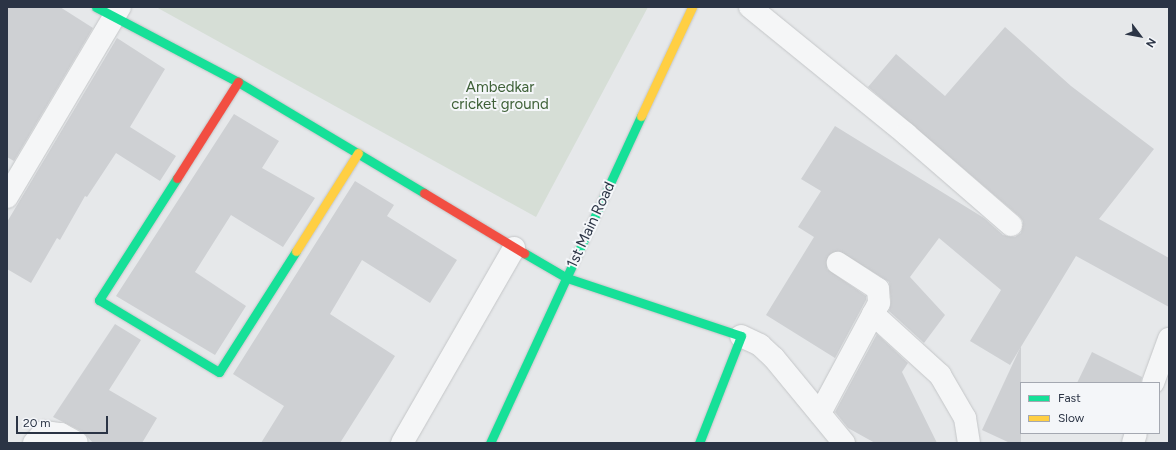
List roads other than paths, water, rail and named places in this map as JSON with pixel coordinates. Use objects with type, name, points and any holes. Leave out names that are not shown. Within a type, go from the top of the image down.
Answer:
[{"type":"street","name":"1st Main Road","points":[[490,443],[692,7]]},
{"type":"street","points":[[750,7],[906,134],[1011,225]]},
{"type":"street","points":[[7,197],[110,10],[238,82],[566,278],[741,336],[760,345],[844,443]]},
{"type":"street","points":[[238,82],[99,300],[219,372],[358,153]]},
{"type":"street","points":[[402,443],[514,248]]},
{"type":"street","points":[[820,414],[879,303],[878,289],[838,263]]},
{"type":"street","points":[[873,314],[940,375],[965,418],[969,443]]},
{"type":"street","points":[[699,443],[741,336]]},
{"type":"street","points":[[1153,382],[1169,339]]},
{"type":"street","points":[[34,443],[44,432],[61,434],[77,443]]},
{"type":"park label","name":"Ambedkar cricket ground","points":[[500,96]]}]
